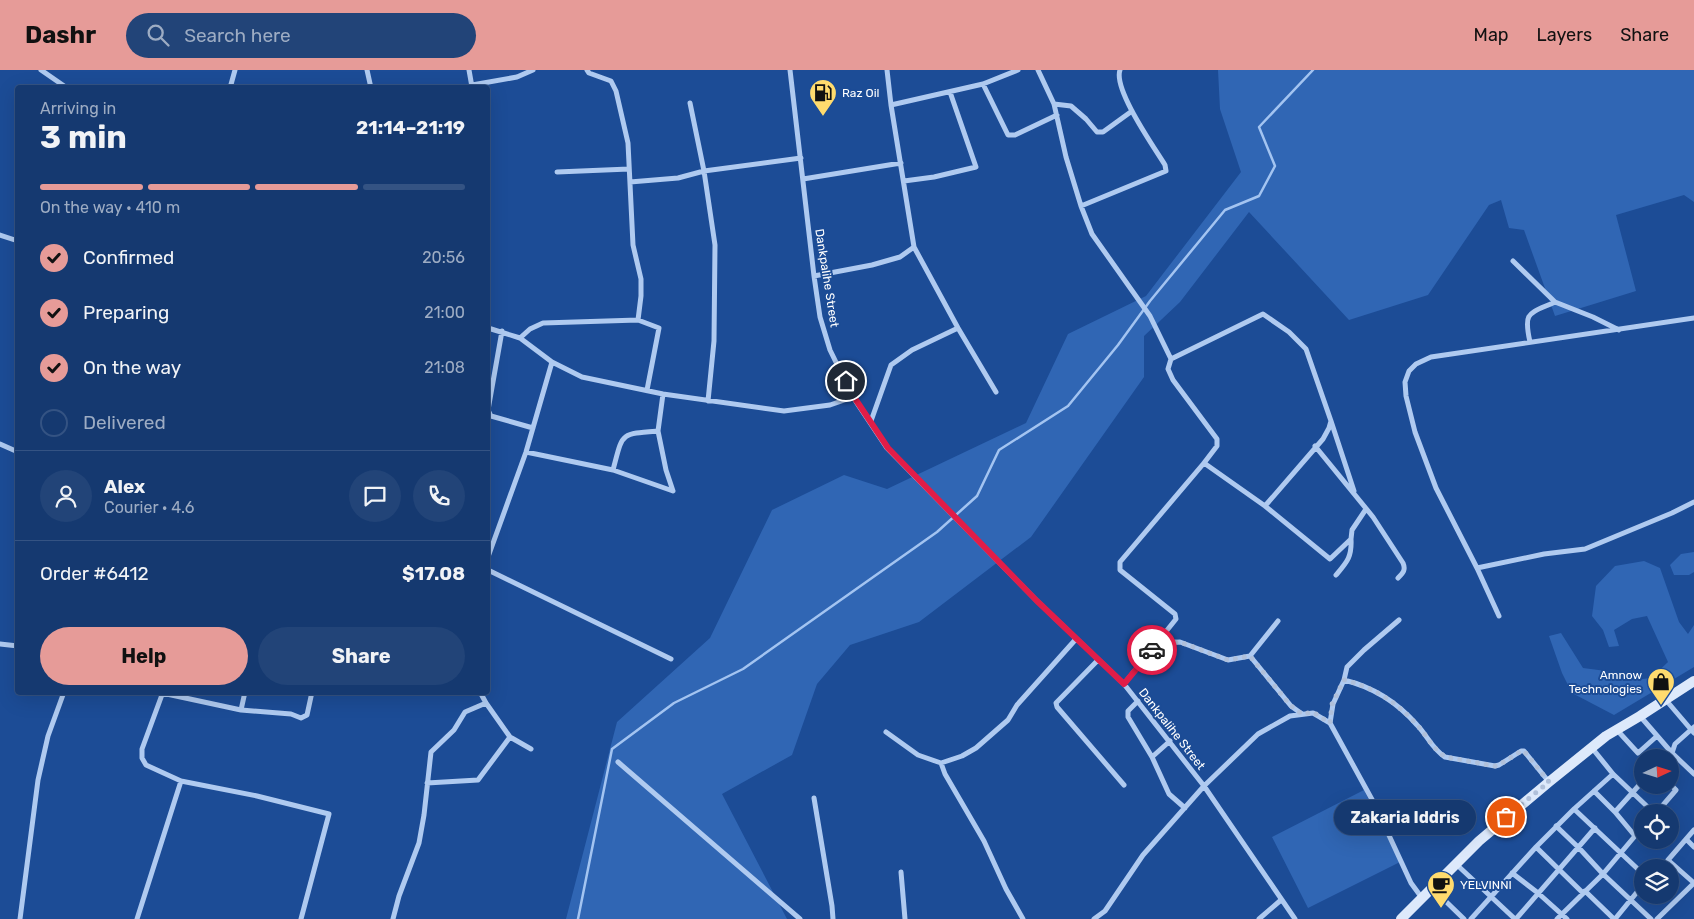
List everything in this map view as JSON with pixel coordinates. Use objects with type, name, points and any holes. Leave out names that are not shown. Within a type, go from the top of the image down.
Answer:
[{"type":"street","points":[[41,70],[63,85]]},
{"type":"street","points":[[231,85],[235,70]]},
{"type":"street","points":[[368,70],[370,85]]},
{"type":"street","points":[[469,70],[471,85]]},
{"type":"street","points":[[480,85],[517,77],[533,70]]},
{"type":"street","points":[[587,70],[589,73],[611,81],[616,92],[628,143],[633,245],[641,279],[638,320]]},
{"type":"street","name":"Dankpalihe Street","points":[[790,70],[820,318],[830,350],[854,397],[888,448],[1037,601],[1124,684],[1204,786],[1295,919]]},
{"type":"street","points":[[887,70],[914,247],[958,328],[996,392]]},
{"type":"street","points":[[1000,70],[1002,76]]},
{"type":"street","points":[[891,105],[983,84],[1018,70]]},
{"type":"street","points":[[1038,70],[1054,104],[1066,157],[1092,234],[1150,316],[1171,359],[1168,369],[1173,380],[1217,439],[1217,446],[1204,463],[1120,562],[1120,570],[1175,614],[1176,619],[1124,684]]},
{"type":"street","points":[[1081,206],[1166,171],[1165,165],[1132,111],[1120,86],[1118,77],[1120,70]]},
{"type":"street","points":[[983,84],[1008,135],[1015,135],[1057,115]]},
{"type":"street","points":[[904,181],[934,177],[976,166],[950,92]]},
{"type":"street","points":[[690,103],[704,170],[715,245],[714,341],[708,401]]},
{"type":"street","points":[[1054,104],[1071,106],[1097,132],[1103,132],[1132,111]]},
{"type":"street","points":[[630,182],[678,178],[704,170],[800,158]]},
{"type":"street","points":[[803,179],[901,163]]},
{"type":"street","points":[[557,172],[629,169]]},
{"type":"street","points":[[0,234],[15,240]]},
{"type":"street","points":[[814,276],[872,265],[900,256],[914,247]]},
{"type":"street","points":[[1513,261],[1555,302],[1620,330]]},
{"type":"street","points":[[1530,342],[1526,324],[1528,317],[1532,312],[1555,302]]},
{"type":"street","points":[[1171,359],[1263,314],[1289,332],[1306,350],[1356,496]]},
{"type":"street","points":[[1499,616],[1477,568],[1446,509],[1424,458],[1406,396],[1405,382],[1409,371],[1416,364],[1431,357],[1694,318]]},
{"type":"street","points":[[520,338],[530,330],[543,324],[638,320],[659,328],[647,390]]},
{"type":"street","points":[[490,328],[520,338],[552,362],[582,377],[663,394],[784,411],[830,406],[854,397]]},
{"type":"street","points":[[871,421],[891,365],[912,350],[958,328]]},
{"type":"street","points":[[490,399],[502,331]]},
{"type":"street","points":[[490,551],[526,452],[552,362]]},
{"type":"street","points":[[526,452],[613,470],[673,491],[666,470],[658,431],[663,394]]},
{"type":"street","points":[[490,414],[491,416],[533,428]]},
{"type":"street","points":[[1265,506],[1323,439],[1331,421]]},
{"type":"street","points":[[613,470],[621,440],[625,436],[658,431]]},
{"type":"street","points":[[0,444],[15,451]]},
{"type":"street","points":[[1316,446],[1378,524],[1403,563],[1404,572],[1398,578]]},
{"type":"street","points":[[1204,463],[1265,506],[1330,559],[1351,539]]},
{"type":"street","points":[[1477,568],[1584,548],[1639,527],[1694,502]]},
{"type":"street","points":[[1336,575],[1347,562],[1352,552],[1352,530],[1366,508]]},
{"type":"street","points":[[490,571],[671,659]]},
{"type":"street","points":[[1330,723],[1332,704],[1344,680],[1347,667],[1399,620]]},
{"type":"street","points":[[1158,643],[1180,642],[1228,660],[1250,656],[1278,621]]},
{"type":"street","points":[[886,732],[918,755],[941,763],[962,756],[976,748],[1008,720],[1017,705],[1076,639]]},
{"type":"street","points":[[0,644],[15,646]]},
{"type":"street","points":[[1250,656],[1291,706],[1302,714]]},
{"type":"street","points":[[1098,660],[1056,704],[1057,708],[1124,785]]},
{"type":"street","points":[[1344,680],[1376,691],[1395,704],[1417,724],[1439,753],[1446,757],[1495,766],[1524,751],[1549,782]]},
{"type":"street","points":[[1405,918],[1422,898],[1494,828],[1549,782],[1617,730],[1694,681]]},
{"type":"street","points":[[20,919],[38,780],[48,736],[63,695]]},
{"type":"street","points":[[161,695],[142,749],[142,758],[146,765],[181,780],[258,796],[329,814],[301,919]]},
{"type":"street","points":[[171,695],[241,710],[291,714],[301,718],[306,715],[311,695]]},
{"type":"street","points":[[241,710],[244,695]]},
{"type":"street","points":[[482,695],[510,737],[531,749]]},
{"type":"street","points":[[1665,699],[1693,730],[1675,744],[1673,749]]},
{"type":"street","points":[[1138,701],[1128,712],[1128,717],[1152,757],[1169,794],[1185,808]]},
{"type":"street","points":[[393,919],[419,843],[431,752],[454,730],[465,712],[486,703]]},
{"type":"street","points":[[1094,919],[1105,912],[1143,855],[1204,786],[1258,734],[1290,716],[1313,712],[1330,723],[1375,806],[1411,883],[1422,898]]},
{"type":"street","points":[[1640,716],[1665,749]]},
{"type":"street","points":[[1617,730],[1638,753],[1657,736]]},
{"type":"street","points":[[427,783],[478,780],[510,737]]},
{"type":"street","points":[[1152,757],[1170,742]]},
{"type":"street","points":[[1592,748],[1613,774],[1645,804]]},
{"type":"street","points":[[618,762],[800,919]]},
{"type":"street","points":[[941,763],[945,774],[984,841],[1006,889],[1023,919]]},
{"type":"street","points":[[1679,763],[1694,774]]},
{"type":"street","points":[[1471,919],[1556,826],[1613,774]]},
{"type":"street","points":[[136,919],[159,854],[181,780]]},
{"type":"street","points":[[1594,791],[1634,835]]},
{"type":"street","points":[[1615,812],[1632,793]]},
{"type":"street","points":[[1663,804],[1672,794]]},
{"type":"street","points":[[814,798],[833,919]]},
{"type":"street","points":[[1574,809],[1634,865]]},
{"type":"street","points":[[1556,826],[1651,919]]},
{"type":"street","points":[[1456,864],[1515,919],[1580,848],[1595,828]]},
{"type":"street","points":[[1669,859],[1694,830]]},
{"type":"street","points":[[1557,919],[1603,874],[1634,837]]},
{"type":"street","points":[[1686,839],[1694,847]]},
{"type":"street","points":[[1536,847],[1614,919],[1634,896]]},
{"type":"street","points":[[1657,919],[1694,883],[1679,870]]},
{"type":"street","points":[[901,872],[905,919]]},
{"type":"street","points":[[1512,873],[1567,919]]},
{"type":"street","points":[[1432,888],[1464,919]]},
{"type":"street","points":[[1259,919],[1281,900]]},
{"type":"shaded area","points":[[1218,70],[1694,70],[1694,202],[1684,195],[1616,215],[1636,291],[1555,316],[1524,230],[1509,228],[1501,200],[1489,205],[1428,295],[1349,320],[1249,212],[1180,302],[1144,336],[1144,377],[1031,537],[919,622],[850,645],[817,684],[792,755],[722,794],[787,919],[566,919],[617,722],[710,638],[772,510],[844,475],[887,489],[1026,423],[1068,334],[1146,296],[1241,172],[1220,109]]},
{"type":"shaded area","points":[[1694,552],[1694,572],[1689,575],[1674,575],[1670,565],[1681,554]]},
{"type":"shaded area","points":[[1644,561],[1660,568],[1679,622],[1688,634],[1694,625],[1694,667],[1614,715],[1572,693],[1562,673],[1549,636],[1561,633],[1583,668],[1606,671],[1627,681],[1651,678],[1668,662],[1647,616],[1632,619],[1614,630],[1619,646],[1609,647],[1603,630],[1592,616],[1596,586],[1615,566]]},
{"type":"shaded area","points":[[1364,790],[1400,862],[1308,908],[1272,837]]},
{"type":"waterway","points":[[578,919],[612,749],[674,703],[743,669],[937,532],[977,496],[999,450],[1068,406],[1118,345],[1150,301],[1225,210],[1259,196],[1275,166],[1259,127],[1313,70]]},
{"type":"way so far","points":[[1152,650],[1158,643],[1180,642],[1228,660],[1250,656],[1291,706],[1302,714],[1313,712],[1330,723],[1332,704],[1344,680],[1357,683],[1376,691],[1395,704],[1417,724],[1439,753],[1446,757],[1495,766],[1524,751],[1549,782],[1506,817]]},
{"type":"place","name":"Raz Oil","points":[[823,117]]},
{"type":"place","name":"Amnow Technologies","points":[[1661,706]]},
{"type":"place","name":"Zakaria Iddris","points":[[1506,817]]},
{"type":"place","name":"YELVINNI","points":[[1441,909]]},
{"type":"route","points":[[846,381],[854,397],[888,448],[1037,601],[1124,684],[1152,650]]}]
